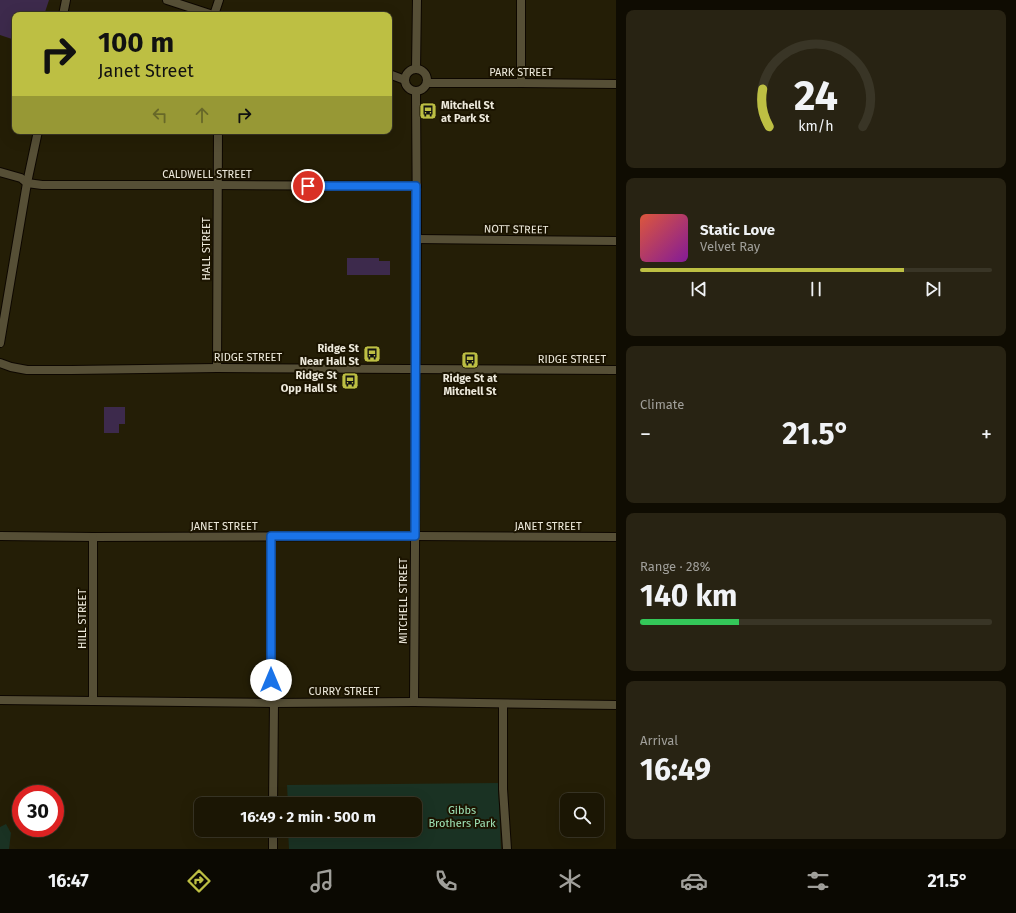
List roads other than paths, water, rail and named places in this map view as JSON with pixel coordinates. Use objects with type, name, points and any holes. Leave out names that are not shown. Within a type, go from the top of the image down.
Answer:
[{"type":"street","points":[[64,12],[66,0]]},
{"type":"street","points":[[167,0],[205,12]]},
{"type":"street","points":[[215,12],[219,0]]},
{"type":"street","points":[[416,69],[417,0]]},
{"type":"street","points":[[521,0],[521,83]]},
{"type":"street","points":[[416,69],[424,72],[427,83],[422,90],[416,91],[410,89],[405,83],[405,80],[407,73],[416,69]]},
{"type":"street","points":[[392,75],[405,80]]},
{"type":"street","name":"PARK STREET","points":[[427,83],[616,84]]},
{"type":"street","name":"MITCHELL STREET","points":[[414,702],[417,239],[416,91]]},
{"type":"street","points":[[0,343],[27,183],[37,134]]},
{"type":"street","name":"HALL STREET","points":[[217,368],[218,134]]},
{"type":"street","name":"CALDWELL STREET","points":[[0,172],[21,178],[27,183],[42,185],[416,186]]},
{"type":"street","name":"NOTT STREET","points":[[417,239],[616,241]]},
{"type":"street","name":"RIDGE STREET","points":[[0,363],[27,370],[217,368],[616,370]]},
{"type":"street","name":"JANET STREET","points":[[0,536],[616,537]]},
{"type":"street","points":[[271,536],[273,797]]},
{"type":"street","name":"HILL STREET","points":[[93,537],[93,701]]},
{"type":"street","name":"CURRY STREET","points":[[0,700],[273,703],[414,702],[616,705]]},
{"type":"street","points":[[503,704],[503,789],[507,849]]},
{"type":"street","points":[[273,837],[273,849]]},
{"type":"place","name":"Mitchell St at Park St","points":[[428,111]]},
{"type":"place","name":"Ridge St Near Hall St","points":[[372,354]]},
{"type":"place","name":"Ridge St at Mitchell St","points":[[470,360]]},
{"type":"place","name":"Ridge St Opp Hall St","points":[[350,381]]},
{"type":"park label","name":"Gibbs Brothers Park","points":[[462,816]]}]
